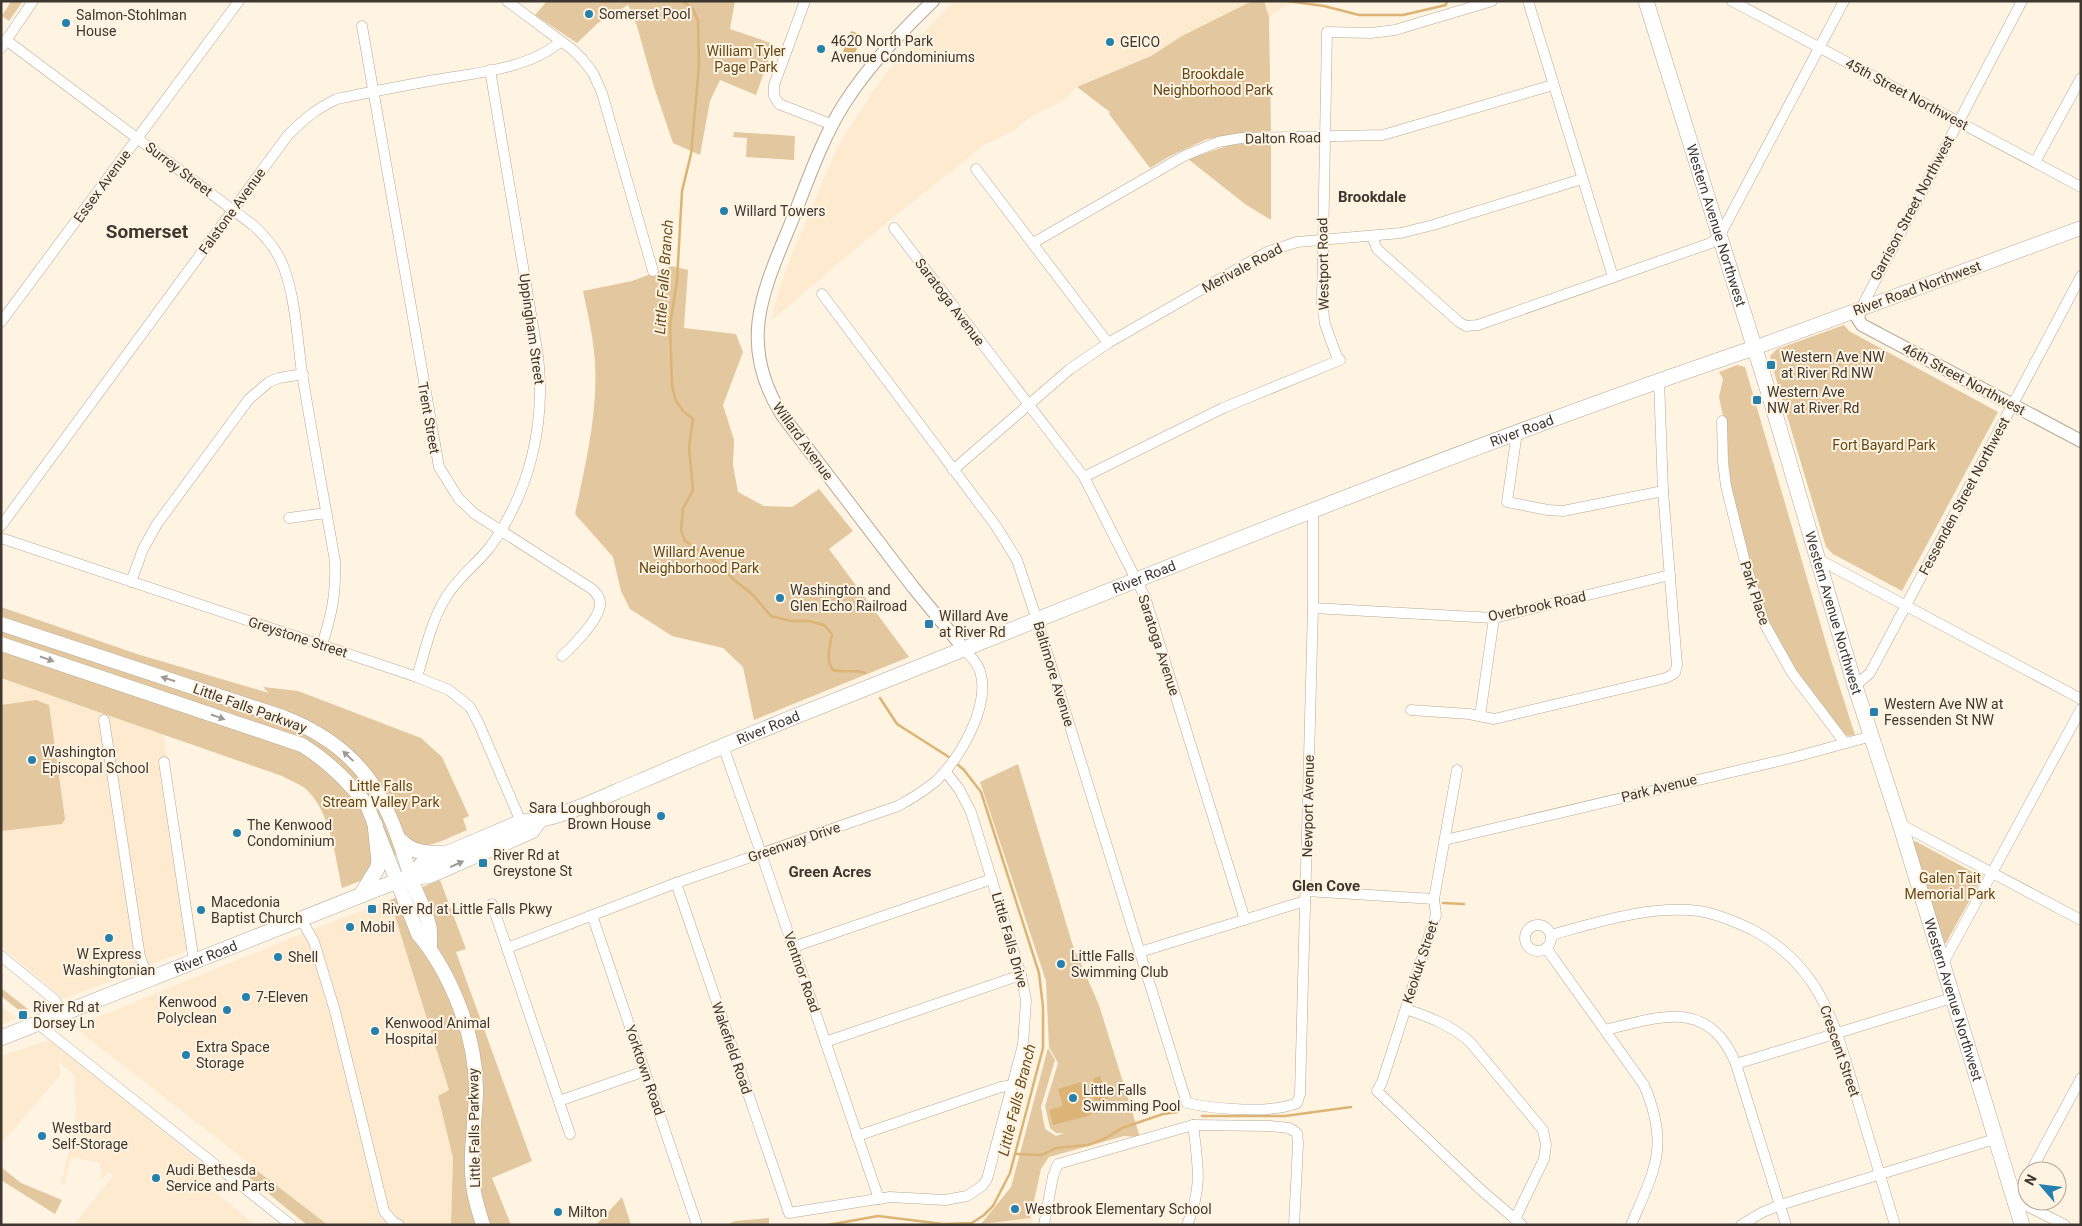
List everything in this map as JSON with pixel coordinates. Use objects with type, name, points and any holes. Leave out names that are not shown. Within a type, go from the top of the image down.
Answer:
[{"type":"main road","name":"Western Avenue Northwest","points":[[1646,1],[2022,1225]]},
{"type":"main road","name":"River Road Northwest","points":[[1754,348],[2081,228]]},
{"type":"main road","name":"River Road","points":[[404,879],[422,864],[521,822],[539,821],[1313,508],[1660,380],[1754,348]]},
{"type":"main road","name":"Little Falls Parkway","points":[[1,624],[283,718],[310,729],[336,746],[366,774],[387,808],[401,841],[404,879]]},
{"type":"main road","name":"Little Falls Parkway","points":[[1,644],[302,745],[326,762],[348,782],[367,805],[375,824],[430,927],[430,948],[460,1007],[468,1035],[476,1087],[473,1184],[483,1225]]},
{"type":"main road","name":"River Road","points":[[1,1038],[361,895],[404,879],[429,876],[532,831],[539,821]]},
{"type":"main road","points":[[482,853],[491,844],[519,832],[521,822]]},
{"type":"main road","points":[[361,895],[377,870],[379,862],[375,824]]},
{"type":"main road","points":[[401,841],[409,848],[419,852],[452,852]]},
{"type":"street","points":[[4,44],[33,1]]},
{"type":"street","name":"Essex Avenue","points":[[1,322],[239,1]]},
{"type":"street","points":[[508,1],[561,41],[589,67],[602,93],[653,272]]},
{"type":"street","points":[[806,1],[774,85],[774,96],[783,106],[833,125]]},
{"type":"street","name":"Willard Avenue","points":[[933,1],[883,52],[850,96],[833,125],[811,173],[761,298],[757,332],[762,370],[774,400],[787,422],[913,587],[964,649]]},
{"type":"street","name":"Westport Road","points":[[1084,477],[1223,408],[1340,360],[1337,357],[1328,332],[1323,310],[1322,239],[1327,32],[1371,33],[1395,30],[1492,1]]},
{"type":"street","points":[[1528,1],[1613,277]]},
{"type":"street","name":"45th Street Northwest","points":[[1732,1],[2081,187]]},
{"type":"street","points":[[1372,236],[1377,249],[1459,322],[1466,326],[1478,325],[1708,244],[1719,237],[1844,1]]},
{"type":"street","name":"Garrison Street Northwest","points":[[1860,310],[2022,1]]},
{"type":"street","name":"Trent Street","points":[[362,26],[436,456],[446,480],[459,498],[475,514],[592,589],[598,595],[600,609],[596,616],[579,639],[562,656]]},
{"type":"street","name":"Falstone Avenue","points":[[1,526],[288,135],[300,122],[323,105],[337,99],[490,70],[540,56],[552,50],[561,41]]},
{"type":"street","name":"Surrey Street","points":[[4,44],[137,138],[233,210],[264,235],[283,266],[290,288],[335,561],[336,586],[333,612],[322,645]]},
{"type":"street","name":"Uppingham Street","points":[[416,677],[436,618],[446,597],[490,546],[516,501],[530,463],[539,422],[541,382],[490,70]]},
{"type":"street","points":[[2035,162],[2081,78]]},
{"type":"street","name":"Dalton Road","points":[[1032,243],[1204,146],[1241,138],[1373,136],[1399,132],[1553,85]]},
{"type":"street","points":[[976,169],[1108,344]]},
{"type":"street","name":"Merivale Road","points":[[953,470],[1070,368],[1268,252],[1297,242],[1401,233],[1582,179]]},
{"type":"street","name":"Saratoga Avenue","points":[[894,228],[1084,477],[1145,597],[1244,920]]},
{"type":"street","name":"Fessenden Street Northwest","points":[[1855,686],[1870,672],[2081,276]]},
{"type":"street","name":"Baltimore Avenue","points":[[822,294],[996,526],[1017,560],[1187,1103]]},
{"type":"street","name":"46th Street Northwest","points":[[1860,310],[1858,319],[1862,325],[2081,441]]},
{"type":"street","points":[[131,582],[144,549],[157,524],[249,399],[269,382],[279,378],[303,374]]},
{"type":"street","points":[[1411,710],[1494,719],[1666,678],[1675,674],[1677,665],[1663,491],[1660,380]]},
{"type":"street","name":"Park Place","points":[[1722,421],[1723,462],[1726,486],[1745,562],[1764,623],[1792,673],[1845,743]]},
{"type":"street","points":[[1517,432],[1507,502],[1563,511],[1663,491]]},
{"type":"street","name":"Newport Avenue","points":[[1187,1103],[1216,1108],[1288,1107],[1296,1103],[1300,1094],[1313,608],[1313,508]]},
{"type":"street","points":[[289,518],[326,513]]},
{"type":"street","name":"Greystone Street","points":[[1,538],[322,645],[449,690],[470,707],[521,822]]},
{"type":"street","points":[[1818,559],[2081,699]]},
{"type":"street","name":"Overbrook Road","points":[[1313,608],[1494,618],[1670,575]]},
{"type":"street","points":[[1480,716],[1494,618]]},
{"type":"street","name":"Greenway Drive","points":[[507,948],[676,883],[898,806],[925,789],[951,764],[975,720],[981,695],[980,670],[964,649]]},
{"type":"street","points":[[1942,965],[2081,708]]},
{"type":"street","points":[[104,720],[140,957],[150,980]]},
{"type":"street","name":"Park Avenue","points":[[1445,840],[1707,776],[1795,757],[1872,736]]},
{"type":"street","name":"Ventnor Road","points":[[723,746],[879,1199]]},
{"type":"street","points":[[164,762],[194,962]]},
{"type":"street","name":"Little Falls Drive","points":[[788,1213],[890,1197],[945,1200],[967,1196],[982,1186],[987,1179],[1023,1045],[1026,1025],[1026,1000],[1021,975],[971,812],[959,789],[951,764]]},
{"type":"street","name":"Keokuk Street","points":[[1457,770],[1434,899],[1436,915],[1382,1082],[1377,1091],[1480,1189],[1518,1222]]},
{"type":"street","points":[[1900,824],[2081,920]]},
{"type":"street","points":[[793,948],[992,879]]},
{"type":"street","name":"Wakefield Road","points":[[676,883],[788,1213]]},
{"type":"street","points":[[1140,952],[1244,920],[1305,896],[1434,899]]},
{"type":"street","points":[[492,904],[570,1134]]},
{"type":"street","name":"Crescent Street","points":[[1551,935],[1638,913],[1698,911],[1729,920],[1771,941],[1800,967],[1823,1000],[1837,1033],[1895,1225]]},
{"type":"street","name":"Yorktown Road","points":[[592,915],[697,1225]]},
{"type":"street","points":[[302,919],[314,942],[334,1009],[384,1211],[393,1222],[399,1225]]},
{"type":"street","points":[[1538,925],[1546,928],[1551,935],[1550,942],[1546,948],[1537,951],[1529,948],[1525,940],[1526,932],[1529,928],[1538,925]]},
{"type":"street","points":[[1546,948],[1644,1085],[1653,1106],[1658,1130],[1654,1173],[1631,1225]]},
{"type":"street","points":[[1,956],[55,1000],[64,1014]]},
{"type":"street","points":[[825,1042],[1021,975]]},
{"type":"street","points":[[1736,1064],[1952,998]]},
{"type":"street","points":[[1406,1009],[1441,1022],[1459,1032],[1470,1042],[1543,1130],[1546,1145],[1544,1159],[1518,1222]]},
{"type":"street","points":[[1605,1030],[1663,1016],[1677,1016],[1690,1018],[1715,1031],[1724,1040],[1736,1064],[1786,1225]]},
{"type":"street","points":[[38,1024],[291,1225]]},
{"type":"street","points":[[559,1101],[645,1071]]},
{"type":"street","points":[[2036,1161],[2081,1078]]},
{"type":"street","points":[[857,1136],[1001,1087],[1013,1085]]},
{"type":"street","points":[[1186,1225],[1198,1191],[1199,1173],[1193,1125]]},
{"type":"street","points":[[1044,1225],[1052,1176],[1058,1164],[1193,1125],[1270,1126],[1289,1128],[1297,1132],[1294,1225]]},
{"type":"street","points":[[1741,1225],[1763,1212],[1780,1205],[1995,1139]]},
{"type":"street","points":[[2017,1196],[2015,1200],[2065,1225]]},
{"type":"shaded area","points":[[954,1],[1252,1],[1182,36],[1151,56],[1077,87],[1061,102],[1030,117],[1013,131],[987,143],[881,227],[771,321],[780,287],[792,255],[836,150],[871,94],[889,70]]},
{"type":"shaded area","points":[[1264,1],[1301,1],[1281,8],[1269,17]]},
{"type":"shaded area","points":[[851,31],[862,35],[854,56],[843,52]]},
{"type":"shaded area","points":[[1,678],[164,735],[198,946],[64,999],[3,948],[1,945]]},
{"type":"shaded area","points":[[390,900],[449,1091],[438,1096],[453,1158],[451,1225],[328,1225],[74,1027],[308,931]]},
{"type":"shaded area","points":[[1,1006],[17,1018],[1,1025]]},
{"type":"shaded area","points":[[50,1040],[204,1165],[204,1183],[255,1225],[74,1225],[113,1176],[109,1172],[102,1180],[100,1163],[71,1157],[64,1186],[61,1184],[75,1125],[74,1075],[59,1062],[60,1075],[1,1144],[1,1056]]},
{"type":"shaded area","points":[[1100,1076],[1107,1099],[1095,1103],[1091,1090],[1094,1078]]},
{"type":"shaded area","name":"Little Falls Swimming Pool","points":[[1081,1082],[1091,1115],[1053,1125],[1049,1110],[1063,1106],[1058,1089]]},
{"type":"shaded area","name":"Westbrook Elementary School","points":[[1040,1174],[1031,1225],[986,1225],[1007,1194]]},
{"type":"green space","points":[[11,1],[23,1],[9,21],[2,16]]},
{"type":"green space","name":"William Tyler Page Park","points":[[547,1],[735,1],[730,29],[774,44],[756,95],[720,80],[710,101],[700,155],[673,143],[654,87],[637,26],[628,5],[598,23],[577,43],[535,15]]},
{"type":"green space","name":"Brookdale Neighborhood Park","points":[[1252,1],[1264,1],[1269,17],[1271,131],[1207,139],[1170,156],[1150,168],[1109,114],[1110,112],[1077,87],[1151,56],[1182,36]]},
{"type":"green space","points":[[734,132],[795,136],[794,160],[746,157],[747,138],[733,137]]},
{"type":"green space","points":[[1258,142],[1271,144],[1271,220],[1245,204],[1188,159],[1230,145]]},
{"type":"green space","name":"Willard Avenue Neighborhood Park","points":[[672,266],[688,270],[684,328],[736,334],[743,352],[723,405],[734,440],[733,465],[738,492],[764,506],[792,507],[819,489],[853,531],[829,549],[909,657],[754,720],[743,667],[723,648],[672,636],[630,609],[621,591],[613,557],[575,514],[591,433],[595,392],[593,343],[583,291],[632,281]]},
{"type":"green space","name":"Fort Bayard Park","points":[[1844,325],[1849,331],[1998,412],[1902,591],[1833,554],[1826,547],[1771,362],[1770,356],[1777,349]]},
{"type":"green space","points":[[1737,365],[1745,367],[1831,660],[1855,735],[1848,736],[1844,734],[1803,683],[1766,623],[1731,490],[1726,430],[1719,397],[1723,379],[1719,372]]},
{"type":"green space","name":"Little Falls Stream Valley Park","points":[[1,607],[137,654],[269,693],[263,687],[298,691],[421,738],[442,757],[469,816],[463,819],[467,830],[442,841],[378,861],[365,879],[342,888],[327,822],[314,799],[301,785],[282,776],[1,678]]},
{"type":"green space","name":"Washington Episcopal School","points":[[36,700],[49,705],[65,819],[62,824],[1,831],[1,705]]},
{"type":"green space","name":"Little Falls Swimming Club","points":[[1018,764],[1073,946],[1099,1005],[1140,1137],[1124,1136],[1049,1157],[1041,1169],[1030,1218],[981,1224],[1011,1187],[1048,1048],[1055,1060],[1041,1107],[1045,1129],[1056,1136],[1064,1133],[1056,1133],[1050,1128],[1045,1106],[1058,1063],[1049,1047],[1046,981],[980,782]]},
{"type":"green space","name":"Galen Tait Memorial Park","points":[[1915,841],[1980,876],[1980,881],[1946,943],[1943,943],[1912,843]]},
{"type":"green space","points":[[440,880],[466,949],[456,952],[532,1161],[492,1178],[511,1225],[451,1225],[453,1158],[438,1096],[449,1090],[390,900]]},
{"type":"green space","points":[[1,988],[28,1009],[21,1012],[1,996]]},
{"type":"green space","points":[[247,1163],[328,1225],[307,1225],[247,1176]]},
{"type":"green space","points":[[1,1167],[21,1183],[62,1200],[55,1214],[1,1180]]},
{"type":"green space","points":[[622,1197],[631,1225],[596,1225]]},
{"type":"green space","points":[[769,1218],[769,1225],[726,1225],[735,1221]]},
{"type":"waterway","name":"Little Falls Branch","points":[[682,1],[693,9],[698,21],[699,65],[691,154],[682,191],[677,281],[670,325],[672,386],[676,401],[683,411],[693,419],[689,447],[693,490],[683,509],[681,530],[685,541],[719,564],[732,578],[753,595],[771,616],[791,621],[809,621],[824,625],[832,634],[829,662],[833,670],[865,673]]},
{"type":"waterway","points":[[1287,1],[1324,6],[1359,15],[1403,15],[1446,5],[1447,1]]},
{"type":"waterway","name":"Little Falls Branch","points":[[880,698],[897,724],[952,759]]},
{"type":"waterway","name":"Little Falls Branch","points":[[828,1225],[878,1216],[943,1224],[972,1223],[993,1206],[1010,1173],[1043,1048],[1043,1007],[1039,973],[981,792],[956,763]]},
{"type":"waterway","points":[[1443,903],[1464,904]]},
{"type":"waterway","points":[[1202,1116],[1285,1116],[1351,1107]]},
{"type":"waterway","points":[[1016,1154],[1042,1155],[1056,1148],[1088,1145],[1104,1139],[1122,1128],[1163,1114],[1178,1112]]},
{"type":"place","name":"Somerset Pool","points":[[589,14]]},
{"type":"place","name":"Salmon-Stohlman House","points":[[66,23]]},
{"type":"place","name":"GEICO","points":[[1110,42]]},
{"type":"place","name":"4620 North Park Avenue Condominiums","points":[[821,49]]},
{"type":"place","name":"Willard Towers","points":[[724,211]]},
{"type":"place","name":"Western Ave NW at River Rd NW","points":[[1771,365]]},
{"type":"place","name":"Western Ave NW at River Rd","points":[[1757,400]]},
{"type":"place","name":"Washington and Glen Echo Railroad","points":[[780,598]]},
{"type":"place","name":"Willard Ave at River Rd","points":[[929,624]]},
{"type":"place","name":"Western Ave NW at Fessenden St NW","points":[[1874,712]]},
{"type":"place","name":"Washington Episcopal School","points":[[32,760]]},
{"type":"place","name":"Sara Loughborough Brown House","points":[[661,816]]},
{"type":"place","name":"The Kenwood Condominium","points":[[237,833]]},
{"type":"place","name":"River Rd at Greystone St","points":[[483,863]]},
{"type":"place","name":"River Rd at Little Falls Pkwy","points":[[372,909]]},
{"type":"place","name":"Macedonia Baptist Church","points":[[201,910]]},
{"type":"place","name":"Mobil","points":[[350,927]]},
{"type":"place","name":"W Express Washingtonian","points":[[109,938]]},
{"type":"place","name":"Shell","points":[[278,957]]},
{"type":"place","name":"Little Falls Swimming Club","points":[[1061,964]]},
{"type":"place","name":"7-Eleven","points":[[246,997]]},
{"type":"place","name":"Kenwood Polyclean","points":[[227,1010]]},
{"type":"place","name":"River Rd at Dorsey Ln","points":[[23,1015]]},
{"type":"place","name":"Kenwood Animal Hospital","points":[[375,1031]]},
{"type":"place","name":"Extra Space Storage","points":[[186,1055]]},
{"type":"place","name":"Little Falls Swimming Pool","points":[[1073,1098]]},
{"type":"place","name":"Westbard Self-Storage","points":[[42,1136]]},
{"type":"place","name":"Audi Bethesda Service and Parts","points":[[156,1178]]},
{"type":"place","name":"Westbrook Elementary School","points":[[1015,1209]]},
{"type":"place","name":"Milton","points":[[558,1212]]},
{"type":"district","name":"Brookdale","points":[[1372,197]]},
{"type":"district","name":"Somerset","points":[[147,231]]},
{"type":"district","name":"Green Acres","points":[[830,872]]},
{"type":"district","name":"Glen Cove","points":[[1326,886]]}]
